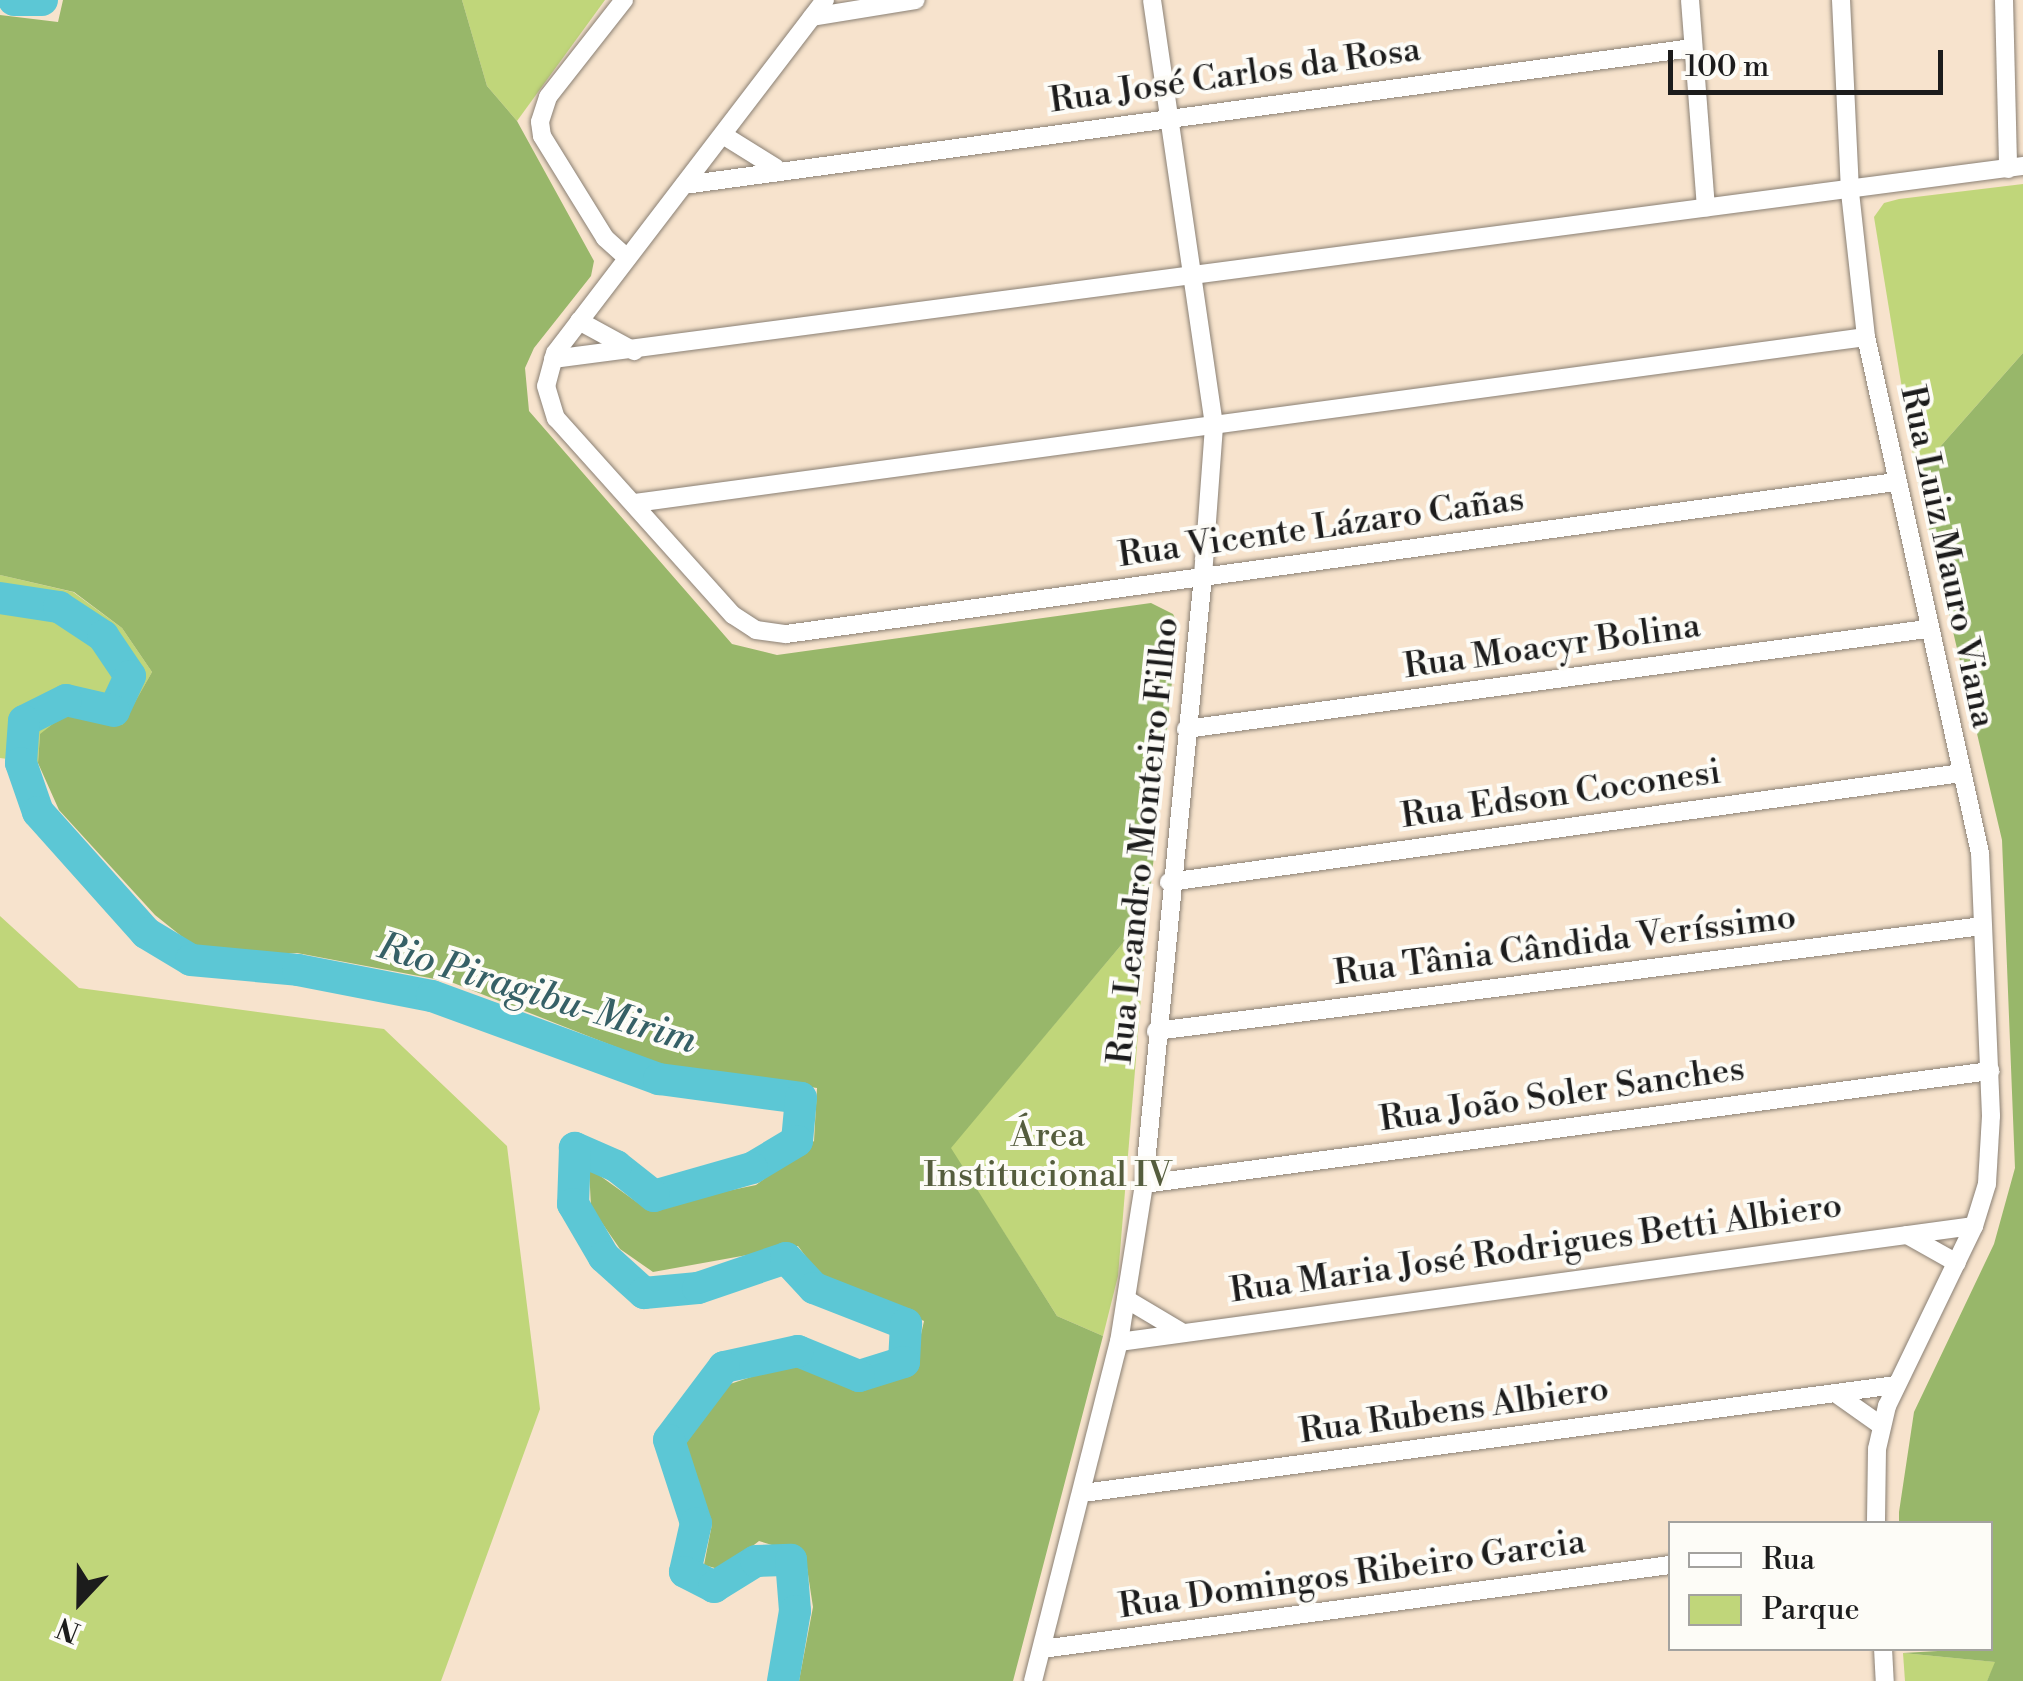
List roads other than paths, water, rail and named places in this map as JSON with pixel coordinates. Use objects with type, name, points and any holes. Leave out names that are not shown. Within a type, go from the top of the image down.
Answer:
[{"type":"street","points":[[624,0],[548,97],[540,122],[542,136],[605,238],[627,258]]},
{"type":"street","points":[[825,0],[553,360],[546,386],[556,418],[635,503],[1866,336]]},
{"type":"street","points":[[812,17],[915,0]]},
{"type":"street","name":"Rua Leandro Monteiro Filho","points":[[1033,1681],[1119,1342],[1144,1184],[1214,425],[1152,0]]},
{"type":"street","points":[[1690,0],[1706,207]]},
{"type":"street","name":"Rua Luiz Mauro Viana","points":[[1842,0],[1850,192],[1866,336],[1927,630],[1980,853],[1990,1072],[1990,1150],[1974,1226],[1896,1385],[1882,1426],[1876,1521]]},
{"type":"street","points":[[553,360],[640,352],[2016,168],[2004,0]]},
{"type":"street","name":"Rua José Carlos da Rosa","points":[[684,185],[1692,48]]},
{"type":"street","points":[[722,134],[756,161],[786,169]]},
{"type":"street","points":[[579,321],[640,352]]},
{"type":"street","name":"Rua Vicente Lázaro Cañas","points":[[635,503],[733,615],[756,630],[786,634],[1895,482]]},
{"type":"street","name":"Rua Moacyr Bolina","points":[[1186,729],[1927,630]]},
{"type":"street","name":"Rua Edson Coconesi","points":[[1169,882],[1962,773]]},
{"type":"street","name":"Rua Tânia Cândida Veríssimo","points":[[1156,1032],[1982,926]]},
{"type":"street","name":"Rua João Soler Sanches","points":[[1144,1184],[1990,1072]]},
{"type":"street","name":"Rua Maria José Rodrigues Betti Albiero","points":[[1119,1342],[1180,1330],[1974,1226]]},
{"type":"street","points":[[1902,1233],[1957,1263]]},
{"type":"street","points":[[1126,1299],[1180,1330]]},
{"type":"street","name":"Rua Rubens Albiero","points":[[1082,1493],[1896,1385]]},
{"type":"street","points":[[1835,1392],[1882,1426]]},
{"type":"street","name":"Rua Domingos Ribeiro Garcia","points":[[1042,1649],[1668,1565]]},
{"type":"street","points":[[1883,1651],[1885,1681]]},
{"type":"waterway","name":"Rio Piragibu-Mirim","points":[[14,0],[42,0]]},
{"type":"waterway","name":"Rio Piragibu-Mirim","points":[[0,598],[59,607],[103,636],[130,676],[114,711],[66,700],[24,721],[21,763],[38,812],[146,933],[191,960],[298,970],[432,996],[659,1079],[801,1098],[797,1141],[752,1168],[654,1196],[616,1166],[575,1148],[573,1204],[604,1257],[644,1293],[698,1288],[786,1258],[814,1288],[906,1324],[904,1362],[859,1376],[798,1351],[724,1367],[669,1440],[696,1523],[685,1572],[714,1587],[756,1561],[791,1560],[795,1611],[783,1681]]},
{"type":"park label","name":"Área Institucional IV","points":[[1048,1156]]}]
